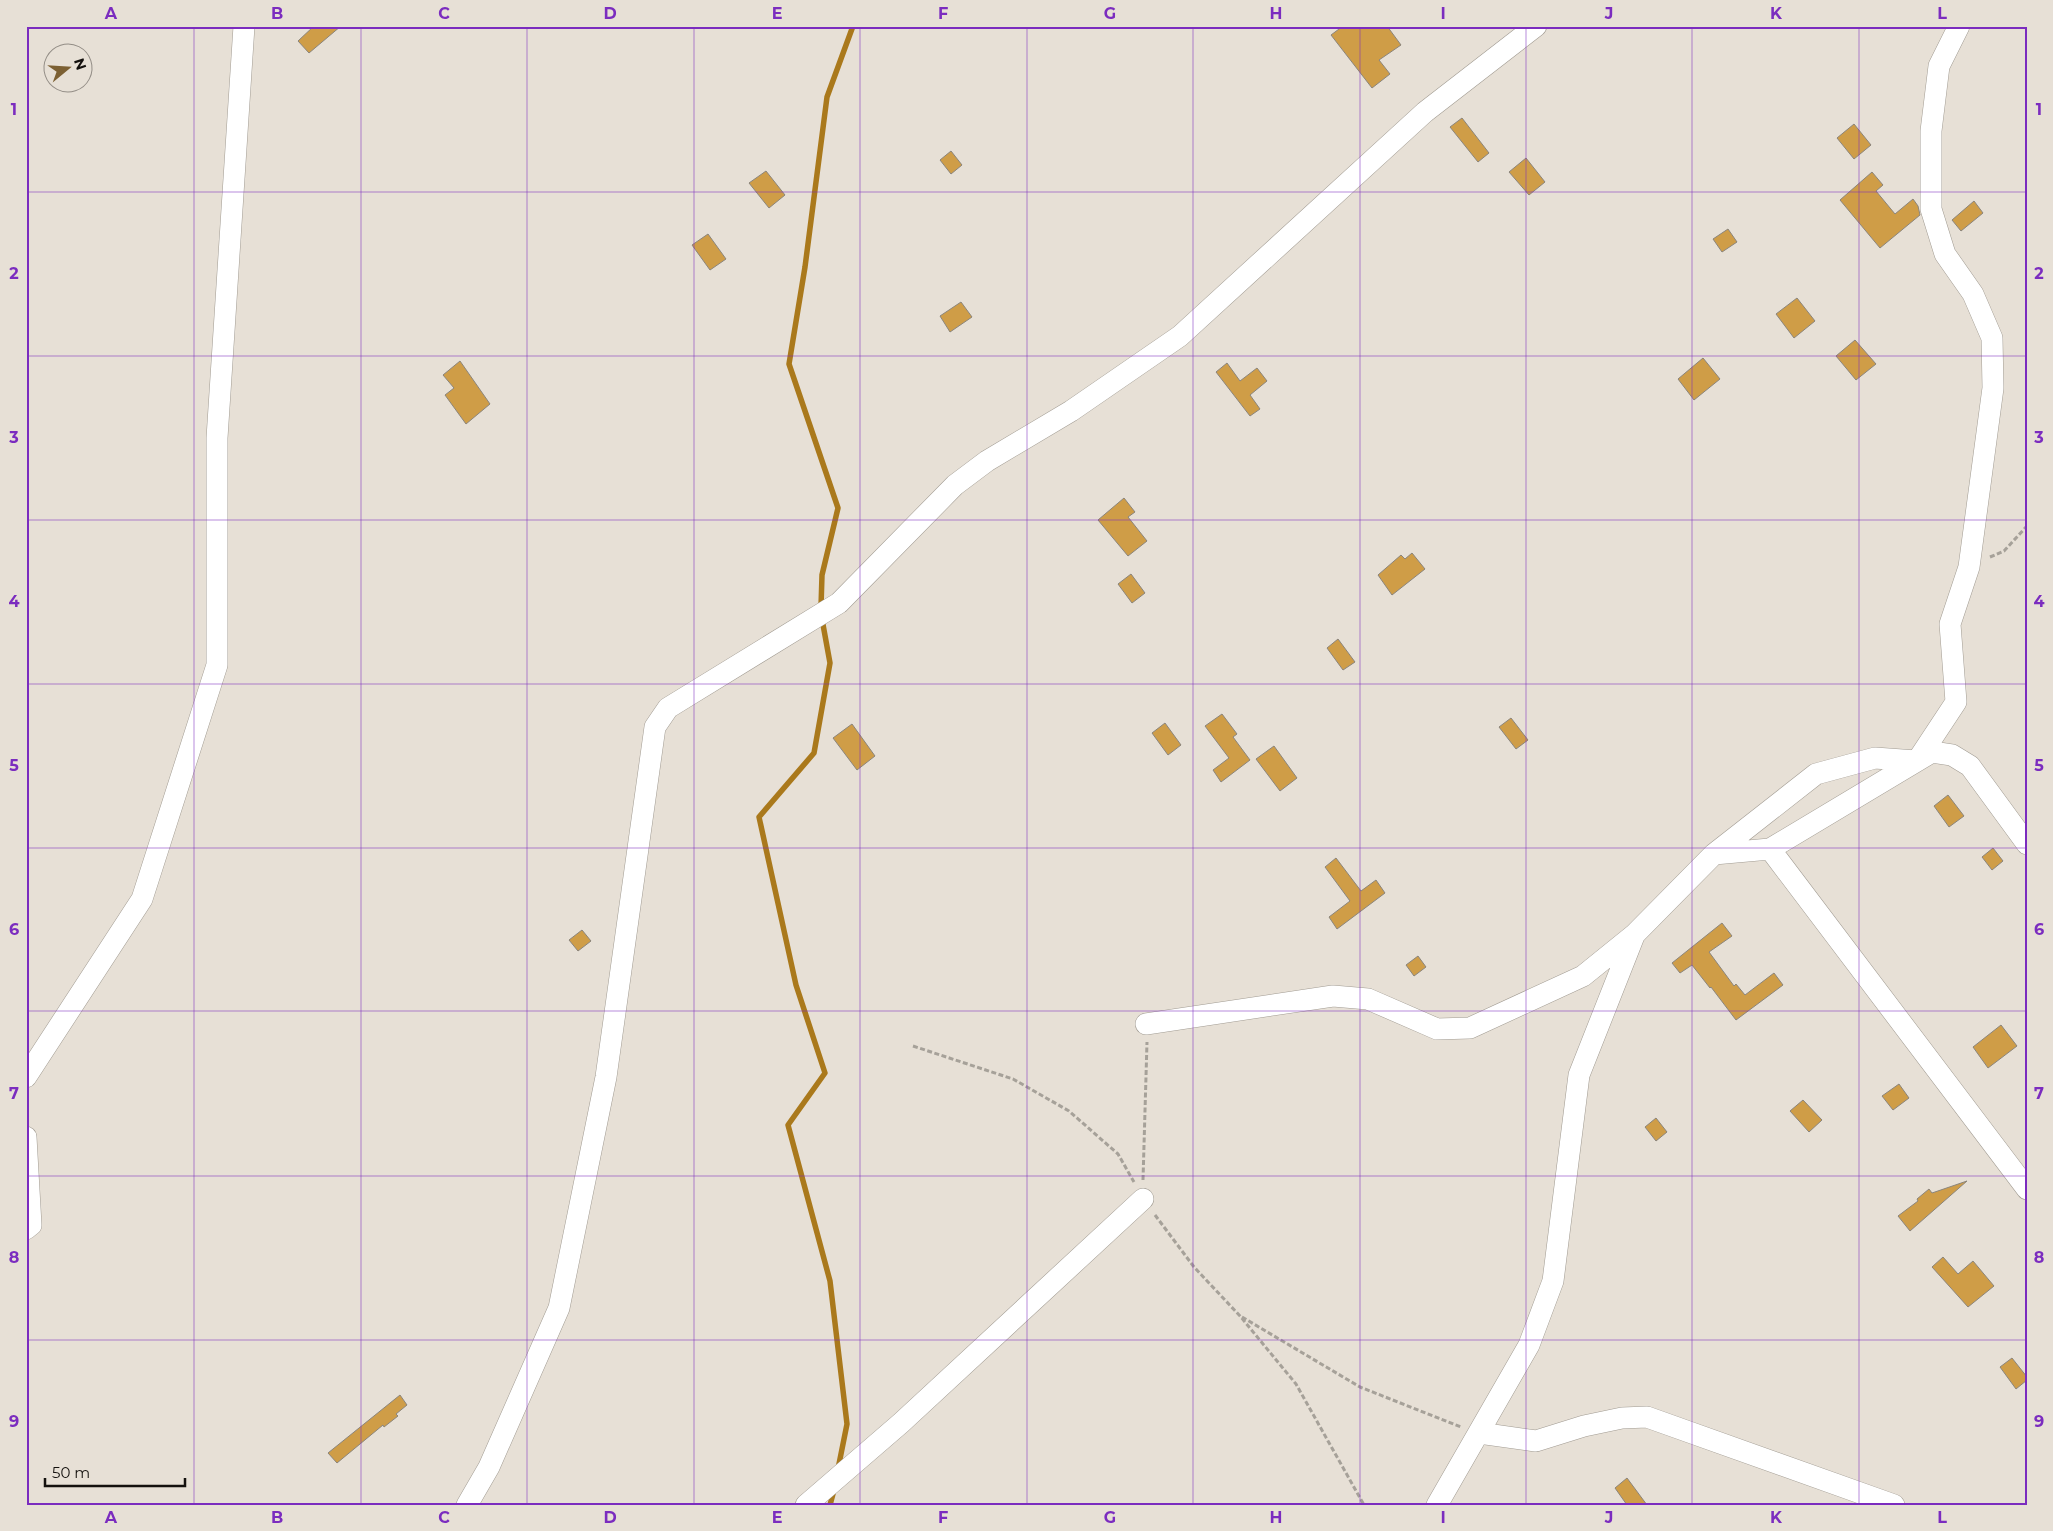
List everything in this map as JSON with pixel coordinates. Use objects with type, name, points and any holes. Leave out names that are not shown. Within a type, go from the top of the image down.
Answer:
[{"type":"street","points":[[26,1076],[142,899],[217,665],[217,438],[244,26]]},
{"type":"street","points":[[467,1505],[489,1468],[559,1308],[606,1077],[654,727],[668,708],[839,603],[955,485],[987,461],[1071,411],[1180,336],[1425,112],[1536,26]]},
{"type":"street","points":[[1916,761],[1956,702],[1950,624],[1969,567],[1993,388],[1992,338],[1972,294],[1945,254],[1931,209],[1931,131],[1939,66],[1959,26]]},
{"type":"street","points":[[1714,854],[1770,849],[1932,752],[1952,755],[1970,766],[2027,844]]},
{"type":"street","points":[[1146,1024],[1333,996],[1368,999],[1437,1029],[1470,1028],[1583,976],[1635,934],[1714,854],[1816,774],[1875,758],[1916,761]]},
{"type":"street","points":[[1770,849],[2027,1189]]},
{"type":"street","points":[[1437,1505],[1529,1345],[1553,1280],[1579,1075],[1635,934]]},
{"type":"street","points":[[26,1137],[31,1225],[26,1228]]},
{"type":"street","points":[[806,1505],[901,1423],[1143,1198]]},
{"type":"street","points":[[1478,1433],[1536,1441],[1584,1426],[1622,1418],[1646,1417],[1894,1505]]},
{"type":"path","points":[[1969,567],[2004,551],[2027,526]]},
{"type":"path","points":[[1143,1198],[1147,1054],[1146,1024]]},
{"type":"path","points":[[913,1046],[1013,1079],[1069,1111],[1118,1154],[1143,1198],[1194,1267],[1240,1316],[1296,1384],[1364,1505]]},
{"type":"path","points":[[1240,1316],[1360,1387],[1478,1433]]},
{"type":"building","points":[[314,26],[341,26],[309,53],[298,41]]},
{"type":"building","points":[[1343,26],[1387,26],[1401,45],[1379,60],[1390,74],[1372,88],[1331,35]]},
{"type":"building","points":[[1462,118],[1489,153],[1478,162],[1450,127]]},
{"type":"building","points":[[1854,124],[1871,145],[1854,159],[1837,138]]},
{"type":"building","points":[[951,151],[962,165],[951,174],[940,160]]},
{"type":"building","points":[[1526,158],[1545,182],[1529,195],[1509,172]]},
{"type":"building","points":[[766,171],[785,195],[769,208],[749,183]]},
{"type":"building","points":[[1872,172],[1883,185],[1876,191],[1895,214],[1913,199],[1918,206],[1920,215],[1880,248],[1840,200]]},
{"type":"building","points":[[1974,201],[1983,213],[1961,231],[1952,220]]},
{"type":"building","points":[[1728,229],[1737,242],[1722,252],[1713,239]]},
{"type":"building","points":[[708,234],[726,259],[710,270],[692,245]]},
{"type":"building","points":[[1797,298],[1815,321],[1794,338],[1776,314]]},
{"type":"building","points":[[961,302],[972,317],[950,332],[940,316]]},
{"type":"building","points":[[1855,340],[1876,364],[1856,380],[1836,356]]},
{"type":"building","points":[[1703,358],[1720,379],[1694,400],[1678,379]]},
{"type":"building","points":[[460,361],[490,404],[466,424],[445,395],[454,388],[443,375]]},
{"type":"building","points":[[1227,363],[1240,381],[1257,368],[1267,381],[1250,395],[1260,409],[1250,416],[1216,372]]},
{"type":"building","points":[[1124,498],[1135,512],[1128,517],[1147,541],[1128,556],[1098,520]]},
{"type":"building","points":[[1412,553],[1425,569],[1392,595],[1378,575],[1401,555],[1405,559]]},
{"type":"building","points":[[1131,574],[1145,593],[1132,603],[1118,584]]},
{"type":"building","points":[[1338,639],[1355,662],[1343,670],[1327,648]]},
{"type":"building","points":[[1222,714],[1237,734],[1233,737],[1250,760],[1221,782],[1213,770],[1229,758],[1205,726]]},
{"type":"building","points":[[1511,718],[1528,740],[1516,749],[1499,727]]},
{"type":"building","points":[[1165,723],[1181,745],[1168,755],[1152,733]]},
{"type":"building","points":[[852,724],[875,756],[857,770],[833,738]]},
{"type":"building","points":[[1274,746],[1297,778],[1280,791],[1256,759]]},
{"type":"building","points":[[1948,795],[1964,816],[1949,827],[1934,806]]},
{"type":"building","points":[[1993,848],[2003,861],[1992,870],[1982,857]]},
{"type":"building","points":[[1336,858],[1361,891],[1376,880],[1385,893],[1337,929],[1329,917],[1350,901],[1325,867]]},
{"type":"building","points":[[1722,923],[1732,936],[1709,952],[1734,986],[1736,984],[1745,995],[1774,973],[1783,985],[1736,1020],[1692,965],[1680,973],[1672,963]]},
{"type":"building","points":[[582,930],[591,941],[578,951],[569,940]]},
{"type":"building","points":[[1418,956],[1426,967],[1414,976],[1406,965]]},
{"type":"building","points":[[2001,1025],[2017,1046],[1988,1068],[1973,1047]]},
{"type":"building","points":[[1899,1084],[1909,1098],[1893,1110],[1882,1096]]},
{"type":"building","points":[[1803,1100],[1822,1120],[1809,1132],[1790,1111]]},
{"type":"building","points":[[1656,1118],[1667,1132],[1656,1141],[1645,1127]]},
{"type":"building","points":[[1967,1181],[1910,1231],[1898,1216],[1918,1201],[1917,1199],[1929,1189],[1932,1193]]},
{"type":"building","points":[[1943,1257],[1958,1274],[1973,1261],[1994,1286],[1968,1307],[1932,1267]]},
{"type":"building","points":[[2012,1358],[2027,1377],[2027,1380],[2016,1389],[2000,1367]]},
{"type":"building","points":[[400,1395],[407,1405],[396,1414],[398,1416],[384,1427],[383,1425],[337,1463],[328,1453]]},
{"type":"building","points":[[1627,1478],[1647,1505],[1627,1505],[1615,1488]]},
{"type":"waterway","points":[[821,607],[822,575],[838,508],[789,364],[805,267],[827,97],[853,26]]},
{"type":"waterway","points":[[822,619],[830,663],[814,753],[759,817],[796,985],[825,1073],[788,1125],[830,1281],[847,1424],[838,1469]]},
{"type":"waterway","points":[[830,1505],[834,1490]]}]
